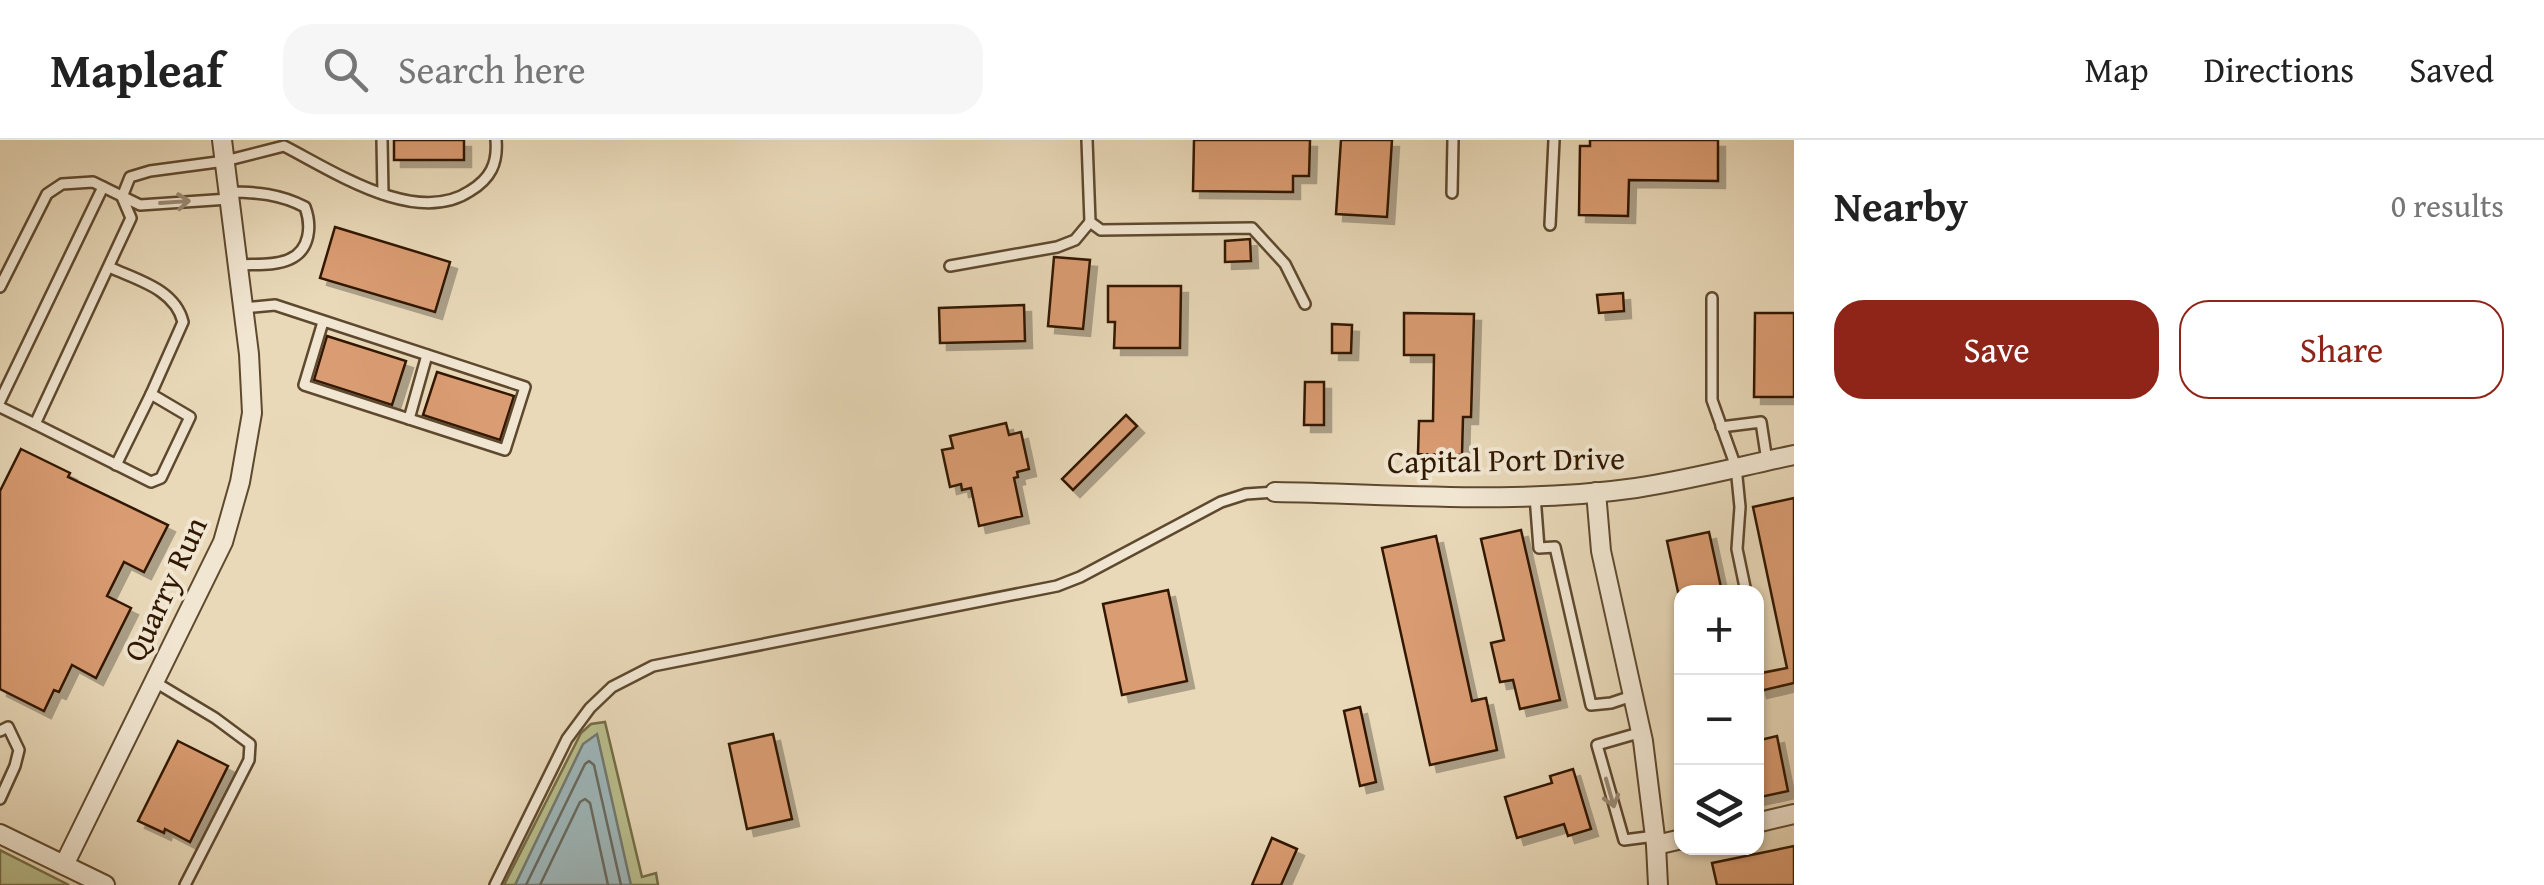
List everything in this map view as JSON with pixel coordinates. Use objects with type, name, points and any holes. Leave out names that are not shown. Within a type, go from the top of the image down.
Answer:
[{"type":"street","name":"Quarry Run","points":[[64,865],[224,542],[240,482],[252,413],[222,140]]},
{"type":"street","name":"Capital Port Drive","points":[[1276,492],[1535,496],[1596,492],[1637,488],[1794,455]]},
{"type":"street","points":[[1596,492],[1601,551],[1642,732],[1658,885]]},
{"type":"street","points":[[1764,821],[1794,814]]},
{"type":"street","points":[[0,834],[105,885]]},
{"type":"street","points":[[1656,840],[1674,839]]},
{"type":"lane","points":[[382,140],[383,194]]},
{"type":"lane","points":[[35,424],[131,218],[122,197],[130,177],[225,161],[284,146],[383,194],[400,200],[437,203],[463,196],[488,180],[497,151],[496,140]]},
{"type":"lane","points":[[950,266],[1057,247],[1076,240],[1090,222],[1087,140]]},
{"type":"lane","points":[[1452,140],[1452,193]]},
{"type":"lane","points":[[1550,225],[1554,140]]},
{"type":"lane","points":[[0,287],[47,194],[62,184],[93,182],[140,205],[260,192],[306,207],[309,235],[298,254],[288,261],[238,265]]},
{"type":"lane","points":[[103,188],[0,404],[151,482],[161,478],[190,417],[151,394]]},
{"type":"lane","points":[[1090,222],[1101,230],[1252,228],[1285,264],[1306,304]]},
{"type":"lane","points":[[109,266],[163,292],[180,311],[183,322],[116,465]]},
{"type":"lane","points":[[1712,298],[1712,400],[1736,467],[1740,506],[1736,549],[1744,585]]},
{"type":"lane","points":[[243,308],[275,306],[525,387],[505,450],[304,385],[323,322]]},
{"type":"lane","points":[[409,419],[427,356]]},
{"type":"lane","points":[[1721,427],[1762,422],[1767,461]]},
{"type":"lane","points":[[495,885],[566,739],[612,687],[653,666],[1058,586],[1221,502],[1246,494],[1276,492]]},
{"type":"lane","points":[[1535,496],[1540,548],[1555,547],[1591,705],[1633,695]]},
{"type":"lane","points":[[156,682],[250,744],[249,760],[185,885]]},
{"type":"lane","points":[[0,718],[19,750],[0,799]]},
{"type":"lane","points":[[1642,732],[1597,745],[1624,840],[1656,840]]},
{"type":"green space","points":[[605,722],[642,877],[656,873],[658,885],[504,885],[581,733],[591,724]]},
{"type":"green space","points":[[0,850],[69,885],[0,885]]},
{"type":"water","points":[[597,734],[631,885],[515,885],[583,744]]},
{"type":"building","points":[[394,140],[464,140],[464,160],[394,160]]},
{"type":"building","points":[[1194,140],[1310,140],[1309,176],[1293,176],[1293,192],[1193,191]]},
{"type":"building","points":[[1341,140],[1392,140],[1387,217],[1336,214]]},
{"type":"building","points":[[1590,140],[1718,140],[1718,181],[1629,180],[1628,216],[1579,215],[1580,146],[1590,146]]},
{"type":"building","points":[[335,227],[450,262],[435,312],[320,278]]},
{"type":"building","points":[[1250,239],[1251,261],[1225,262],[1225,241]]},
{"type":"building","points":[[1054,257],[1090,260],[1083,329],[1048,326]]},
{"type":"building","points":[[1108,286],[1181,286],[1180,348],[1114,348],[1115,322],[1108,322]]},
{"type":"building","points":[[1623,293],[1624,311],[1599,313],[1597,295]]},
{"type":"building","points":[[1024,305],[1025,341],[940,343],[939,308]]},
{"type":"building","points":[[1404,313],[1474,314],[1471,417],[1463,417],[1462,455],[1418,454],[1419,421],[1433,421],[1434,355],[1404,355]]},
{"type":"building","points":[[1755,313],[1794,313],[1794,397],[1754,397]]},
{"type":"building","points":[[1332,324],[1352,325],[1351,353],[1332,353]]},
{"type":"building","points":[[327,336],[406,361],[392,405],[314,380]]},
{"type":"building","points":[[437,372],[514,396],[500,440],[423,415]]},
{"type":"building","points":[[1305,382],[1324,382],[1324,425],[1304,425]]},
{"type":"building","points":[[1126,415],[1137,426],[1073,490],[1062,479]]},
{"type":"building","points":[[1006,423],[1009,435],[1021,432],[1029,469],[1017,472],[1018,477],[1014,478],[1022,516],[979,526],[971,488],[962,490],[961,484],[950,487],[942,450],[953,448],[950,436]]},
{"type":"building","points":[[21,449],[70,473],[68,477],[168,525],[144,572],[124,562],[107,596],[131,608],[96,678],[72,665],[44,711],[0,689],[0,491]]},
{"type":"building","points":[[1794,498],[1794,683],[1764,690],[1764,672],[1787,668],[1753,507]]},
{"type":"building","points":[[1521,530],[1560,700],[1520,709],[1513,680],[1500,682],[1491,643],[1504,640],[1481,539]]},
{"type":"building","points":[[1709,532],[1720,585],[1676,585],[1667,541]]},
{"type":"building","points":[[1436,536],[1472,701],[1486,698],[1497,750],[1430,765],[1382,548]]},
{"type":"building","points":[[1168,590],[1187,681],[1122,695],[1103,604]]},
{"type":"building","points":[[1360,707],[1376,782],[1360,786],[1344,711]]},
{"type":"building","points":[[773,734],[792,819],[747,829],[729,744]]},
{"type":"building","points":[[1777,736],[1788,791],[1764,796],[1764,739]]},
{"type":"building","points":[[178,741],[228,766],[190,842],[138,821]]},
{"type":"building","points":[[1573,769],[1591,829],[1568,836],[1564,824],[1517,838],[1505,797],[1552,783],[1550,776]]},
{"type":"building","points":[[1272,838],[1297,849],[1281,885],[1252,885]]},
{"type":"building","points":[[1794,846],[1794,885],[1717,885],[1712,863]]}]
